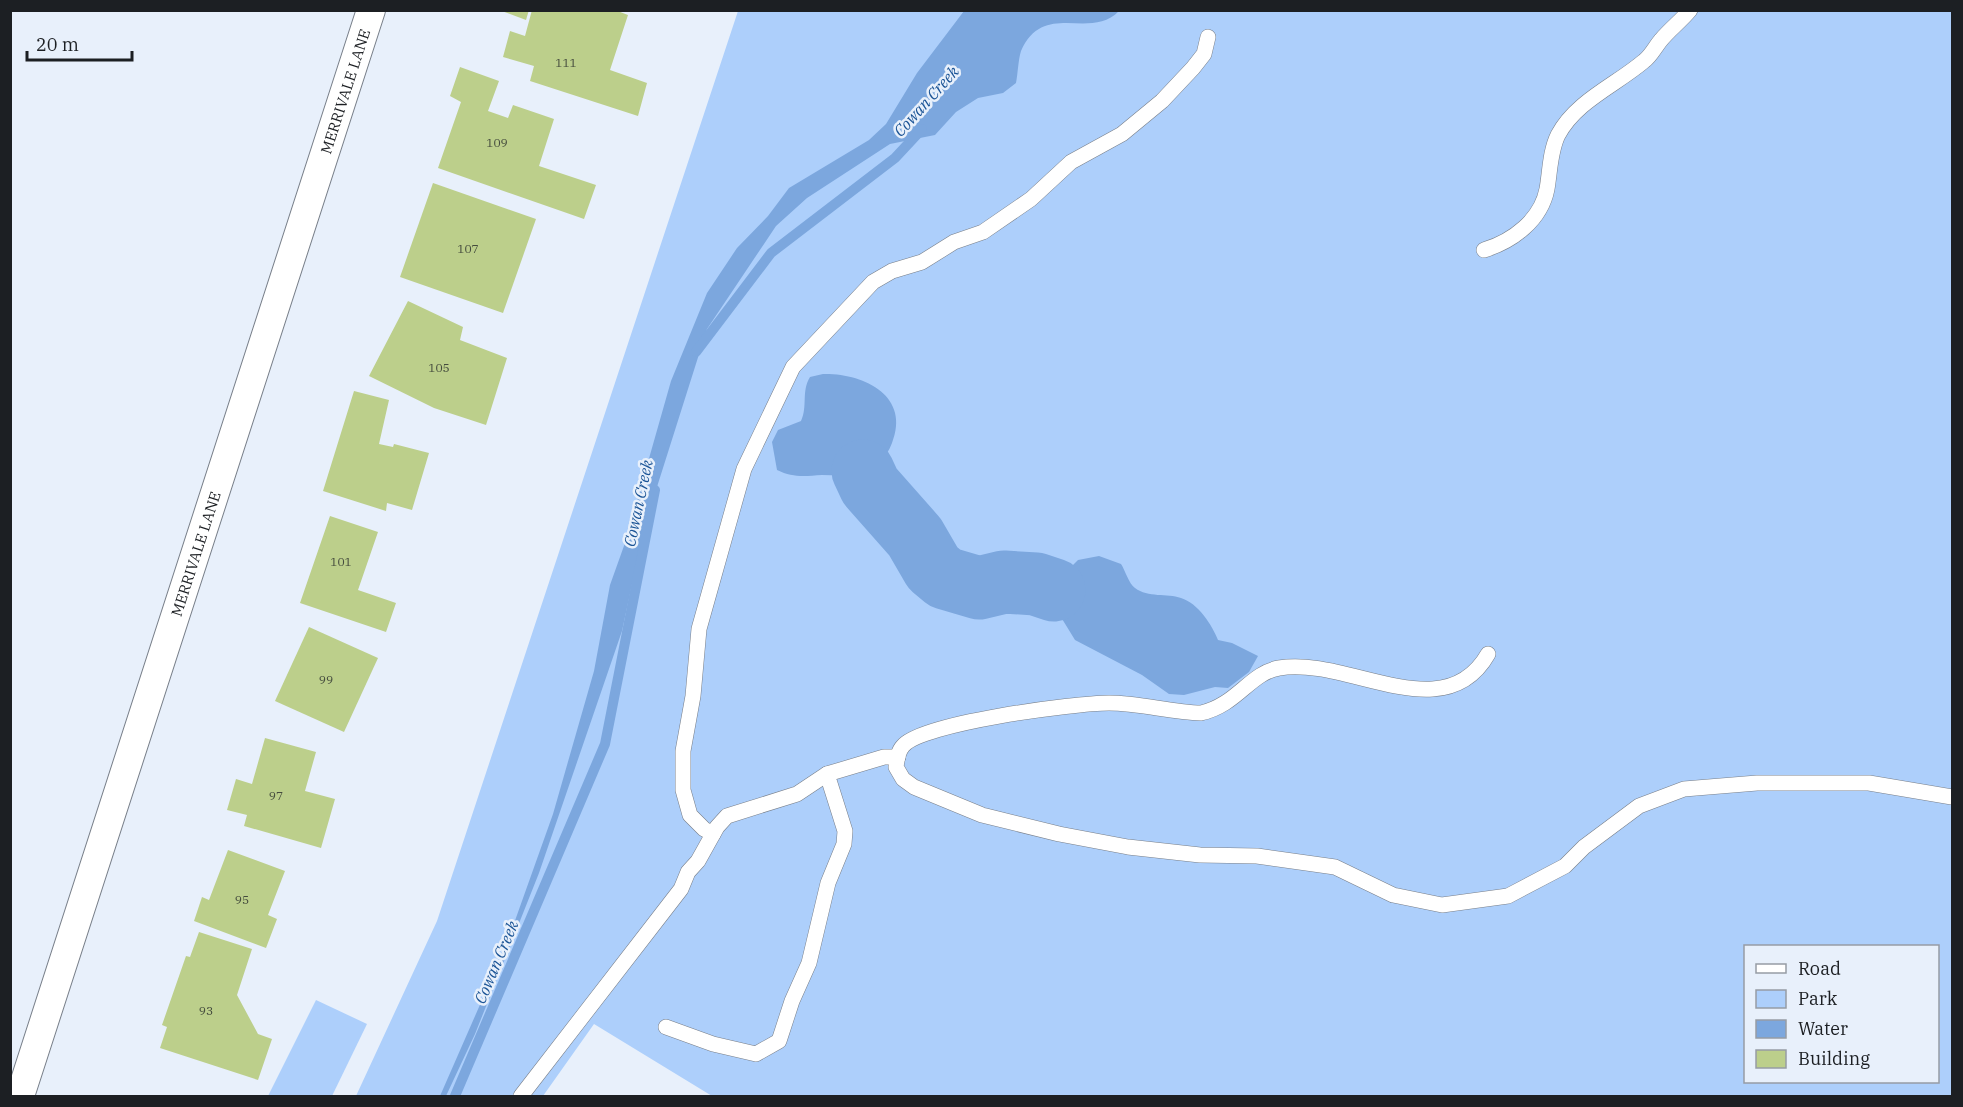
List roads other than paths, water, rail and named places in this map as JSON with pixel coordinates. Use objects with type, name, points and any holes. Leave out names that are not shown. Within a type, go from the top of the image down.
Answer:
[{"type":"street","name":"MERRIVALE LANE","points":[[20,1096],[371,10]]},
{"type":"lane","points":[[1484,250],[1517,235],[1536,215],[1546,192],[1553,150],[1558,135],[1568,121],[1581,107],[1646,60],[1662,39],[1690,10]]},
{"type":"lane","points":[[713,834],[704,829],[690,815],[683,790],[683,751],[693,696],[699,629],[744,469],[793,367],[873,282],[892,271],[922,262],[954,242],[983,232],[1031,198],[1071,162],[1122,134],[1162,101],[1193,68],[1204,54],[1208,37]]},
{"type":"lane","points":[[1488,654],[1474,673],[1445,690],[1408,687],[1326,669],[1295,666],[1277,668],[1256,678],[1242,693],[1215,710],[1201,713],[1110,703],[992,717],[935,730],[915,738],[903,745],[897,757],[896,767],[903,779],[945,802],[982,815],[1059,834],[1128,847],[1200,855],[1257,856],[1335,867],[1393,895],[1442,905],[1508,896],[1565,866],[1584,847],[1639,806],[1684,789],[1756,783],[1869,783],[1953,797]]},
{"type":"lane","points":[[521,1096],[681,889],[688,872],[698,861],[713,834],[727,816],[796,794],[827,774],[884,757],[897,757]]},
{"type":"lane","points":[[666,1027],[713,1044],[756,1054],[779,1041],[792,1001],[809,963],[828,883],[844,844],[845,831],[827,774]]},
{"type":"water","points":[[964,11],[1119,11],[1095,23],[1054,24],[1042,27],[1031,36],[1021,51],[1016,83],[1003,93],[978,98],[956,112],[935,135],[890,144],[807,198],[776,226],[707,329],[644,528],[622,631],[539,873],[475,1034],[446,1096],[440,1096],[507,943],[553,814],[594,671],[610,585],[625,543],[671,381],[707,293],[737,248],[768,216],[789,188],[869,140],[886,124],[917,73]]},
{"type":"water","points":[[823,374],[854,378],[868,383],[889,400],[895,412],[896,426],[890,449],[875,466],[854,474],[799,476],[777,470],[772,442],[778,430],[801,421],[807,383],[810,377]]},
{"type":"water","points":[[1099,556],[1121,564],[1131,583],[1140,591],[1176,597],[1193,605],[1208,621],[1218,640],[1232,643],[1258,656],[1249,672],[1228,688],[1215,687],[1184,695],[1169,694],[1142,675],[1075,640],[1056,609],[1059,579],[1078,560]]},
{"type":"waterway","name":"Cowan Creek","points":[[696,352],[771,253],[895,158],[922,129]]},
{"type":"waterway","points":[[863,471],[870,486],[915,537],[933,568],[945,578],[979,588],[1004,582],[1036,584],[1054,590]]},
{"type":"waterway","name":"Cowan Creek","points":[[455,1096],[605,744],[655,490]]}]
